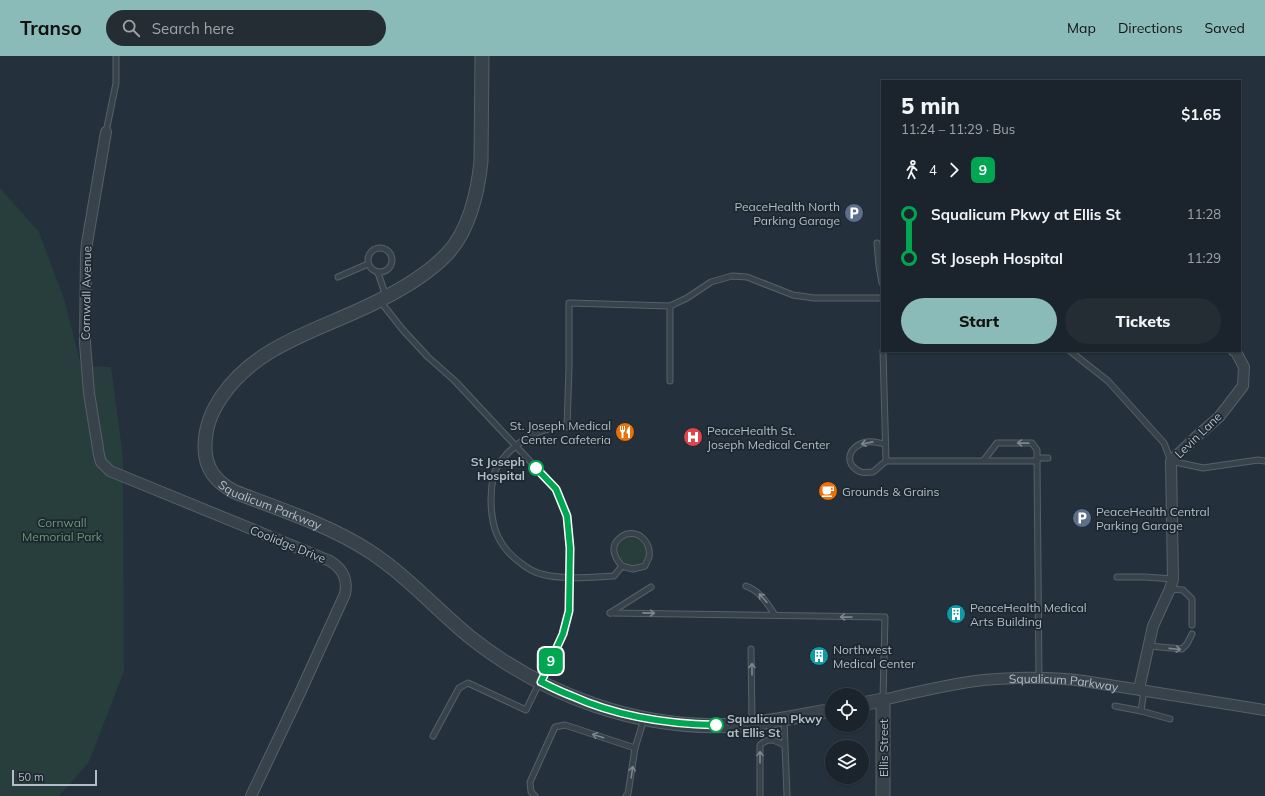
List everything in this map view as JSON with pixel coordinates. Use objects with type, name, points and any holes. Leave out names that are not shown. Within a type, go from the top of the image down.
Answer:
[{"type":"street","name":"Squalicum Parkway","points":[[482,56],[481,161],[479,178],[475,197],[455,244],[439,261],[416,279],[383,299],[282,345],[265,354],[240,374],[228,387],[210,416],[205,439],[205,452],[212,473],[217,480],[235,492],[324,527],[369,550],[391,566],[470,637],[520,671],[573,697],[605,708],[644,718],[692,725],[752,724],[825,711]]},
{"type":"street","name":"Cornwall Avenue","points":[[99,455],[89,393],[86,362],[86,255],[106,132]]},
{"type":"street","name":"Levin Lane","points":[[1141,690],[1153,626],[1171,584],[1171,461],[1219,417],[1243,386],[1244,366],[1236,352]]},
{"type":"street","name":"Coolidge Drive","points":[[99,455],[101,462],[110,471],[330,561],[341,569],[344,575],[346,588],[345,594],[251,796]]},
{"type":"street","name":"Squalicum Parkway","points":[[869,703],[936,688],[982,680],[1060,678],[1265,710]]},
{"type":"street","name":"Ellis Street","points":[[883,700],[883,796]]},
{"type":"lane","points":[[106,132],[116,83],[116,56]]},
{"type":"lane","points":[[877,243],[881,277]]},
{"type":"lane","points":[[382,248],[389,252],[392,259],[391,267],[384,272],[378,273],[372,270],[368,264],[369,255],[374,249],[382,248]]},
{"type":"lane","points":[[338,277],[368,264]]},
{"type":"lane","points":[[378,273],[383,299],[403,330],[428,357],[455,381],[556,489],[567,516],[570,548],[569,611],[563,634],[541,682],[526,710],[468,683],[459,688],[433,736]]},
{"type":"lane","points":[[622,566],[614,576],[569,578],[540,574],[513,558],[503,548],[495,531],[491,512],[491,491],[494,475],[503,459],[516,446],[532,435],[549,429],[567,427],[569,303],[670,306],[687,298],[711,282],[732,276],[747,277],[793,295],[814,298],[881,298]]},
{"type":"lane","points":[[670,306],[670,381]]},
{"type":"lane","points":[[883,352],[886,461]]},
{"type":"lane","points":[[1071,352],[1108,381],[1164,443],[1171,461],[1203,468],[1258,460],[1265,461]]},
{"type":"lane","points":[[885,444],[866,442],[856,446],[851,452],[850,463],[854,468],[862,472],[873,472],[886,461],[1048,458]]},
{"type":"lane","points":[[984,460],[996,443],[1032,443],[1037,450],[1039,678]]},
{"type":"lane","points":[[626,534],[636,534],[644,539],[648,546],[649,558],[644,566],[633,569],[622,566],[616,560],[613,550],[617,540],[626,534]]},
{"type":"lane","points":[[1117,577],[1145,577],[1171,584],[1183,590],[1192,599],[1192,624]]},
{"type":"lane","points":[[746,586],[752,588],[763,597],[776,615]]},
{"type":"lane","points":[[651,587],[610,613],[885,617],[883,700]]},
{"type":"lane","points":[[1149,646],[1182,650],[1192,634]]},
{"type":"lane","points":[[752,650],[752,724]]},
{"type":"lane","points":[[1141,690],[1141,711]]},
{"type":"lane","points":[[1114,706],[1141,711],[1170,719]]},
{"type":"lane","points":[[626,796],[628,794],[635,748],[644,718]]},
{"type":"lane","points":[[784,719],[787,796]]},
{"type":"lane","points":[[535,796],[531,792],[530,782],[555,726],[565,725],[635,748]]},
{"type":"lane","points":[[760,796],[760,745],[766,740],[774,740],[784,744]]},
{"type":"green space","name":"Cornwall Memorial Park","points":[[0,188],[39,232],[65,302],[81,366],[111,367],[123,457],[124,671],[89,762],[59,796],[0,796]]},
{"type":"green space","points":[[631,537],[641,542],[646,551],[646,559],[637,564],[630,565],[624,562],[618,551],[619,545],[623,540]]},
{"type":"bus line","name":"9","points":[[536,468],[556,489],[567,516],[570,548],[569,611],[563,634],[541,682],[573,697],[605,708],[644,718],[692,725],[716,725]]},
{"type":"place","name":"PeaceHealth North Parking Garage","points":[[854,213]]},
{"type":"place","name":"St. Joseph Medical Center Cafeteria","points":[[625,432]]},
{"type":"place","name":"PeaceHealth St. Joseph Medical Center","points":[[693,437]]},
{"type":"place","name":"St Joseph Hospital","points":[[536,468]]},
{"type":"place","name":"Grounds & Grains","points":[[828,491]]},
{"type":"place","name":"PeaceHealth Central Parking Garage","points":[[1082,518]]},
{"type":"place","name":"PeaceHealth Medical Arts Building","points":[[956,614]]},
{"type":"place","name":"Northwest Medical Center","points":[[819,656]]},
{"type":"place","name":"Squalicum Pkwy at Ellis St","points":[[716,725]]}]
